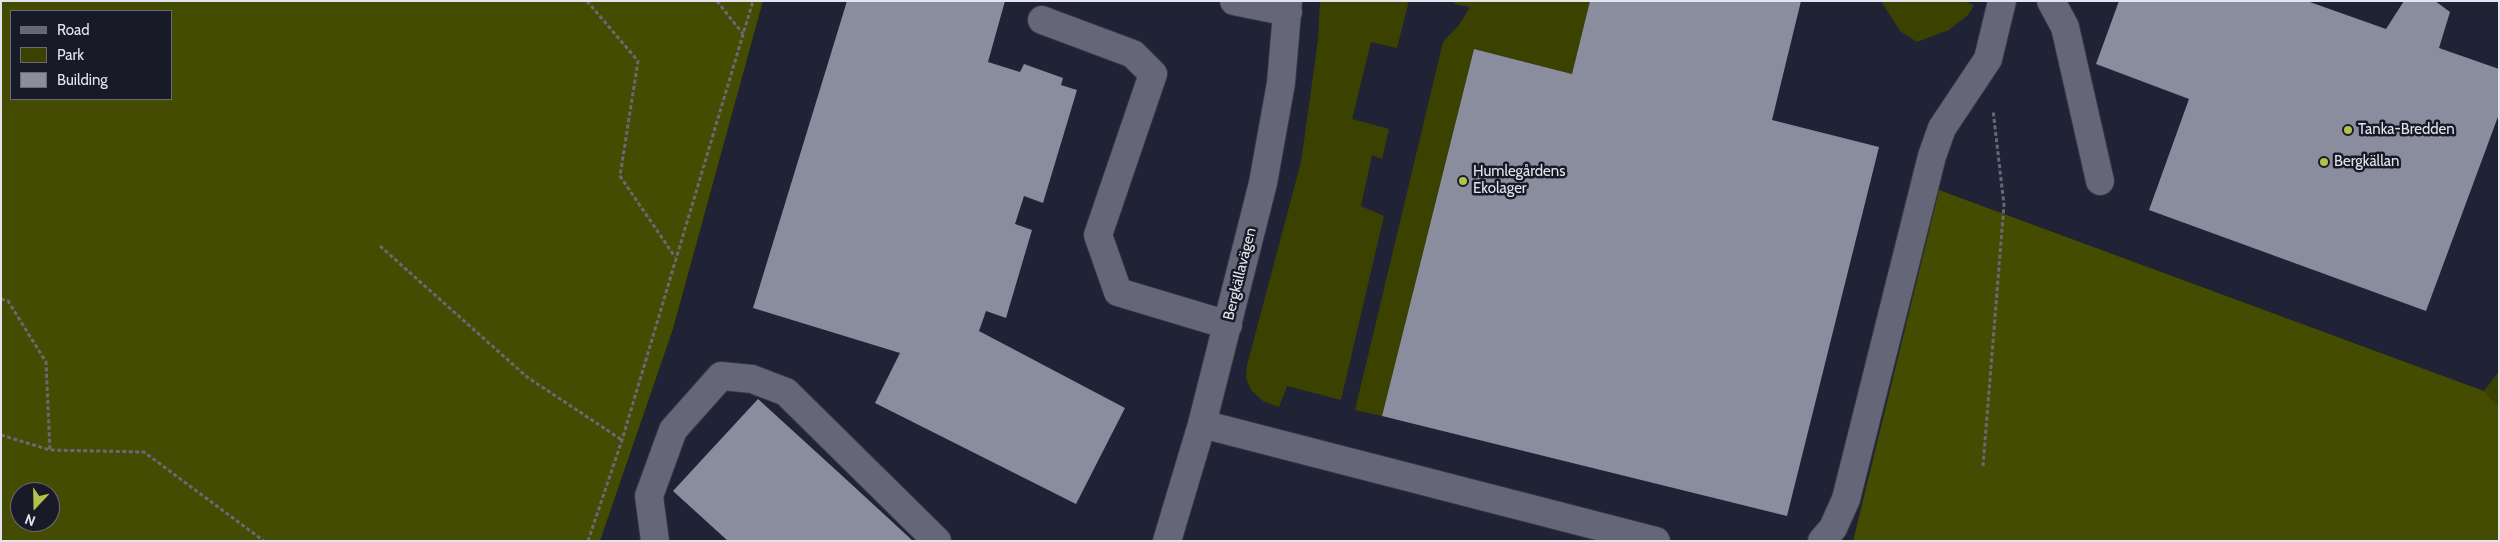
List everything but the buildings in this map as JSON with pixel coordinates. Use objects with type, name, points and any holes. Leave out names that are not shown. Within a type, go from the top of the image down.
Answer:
[{"type":"street","points":[[1234,1],[1288,7]]},
{"type":"street","points":[[1822,541],[1834,528],[1846,499],[1932,156],[1942,128],[1988,59],[2002,1]]},
{"type":"street","points":[[2050,1],[2065,27],[2100,181]]},
{"type":"street","name":"Bergkällavägen","points":[[1167,541],[1202,424],[1263,183],[1273,134],[1288,7]]},
{"type":"street","points":[[1042,20],[1133,54],[1153,74],[1098,235],[1118,292],[1228,325]]},
{"type":"street","points":[[655,541],[649,496],[673,430],[721,376],[752,379],[786,392],[938,541]]},
{"type":"street","points":[[1202,424],[1656,541]]},
{"type":"path","points":[[587,1],[638,61],[620,176],[676,258]]},
{"type":"path","points":[[717,1],[743,34]]},
{"type":"path","points":[[588,541],[622,440],[753,1]]},
{"type":"path","points":[[1983,466],[2004,205],[1993,108]]},
{"type":"path","points":[[380,246],[527,377],[622,440]]},
{"type":"path","points":[[1,298],[8,301],[46,362],[50,450]]},
{"type":"path","points":[[1,435],[50,450],[144,452],[264,541]]},
{"type":"shaded area","points":[[763,1],[2499,1],[2499,371],[2484,391],[1939,190],[1853,541],[600,541],[673,329]]},
{"type":"green space","points":[[1,1],[763,1],[673,329],[600,541],[1,541]]},
{"type":"green space","points":[[1320,1],[1409,1],[1397,48],[1371,42],[1352,119],[1389,129],[1382,159],[1372,155],[1361,206],[1384,216],[1341,400],[1287,386],[1279,407],[1263,401],[1251,390],[1246,378],[1247,365],[1301,162],[1318,40]]},
{"type":"green space","points":[[1455,1],[1590,1],[1572,74],[1474,49],[1382,416],[1355,410],[1443,42],[1459,25],[1470,7],[1454,4]]},
{"type":"green space","points":[[1881,1],[1964,1],[1974,5],[1968,15],[1949,30],[1917,42],[1900,31]]},
{"type":"green space","points":[[1939,190],[2484,391],[2499,407],[2499,541],[1853,541]]},
{"type":"green space","points":[[2499,371],[2499,407],[2484,391]]},
{"type":"place","name":"Tanka-Bredden","points":[[2348,130]]},
{"type":"place","name":"Bergkällan","points":[[2324,162]]},
{"type":"place","name":"Humlegårdens Ekolager","points":[[1463,181]]}]
